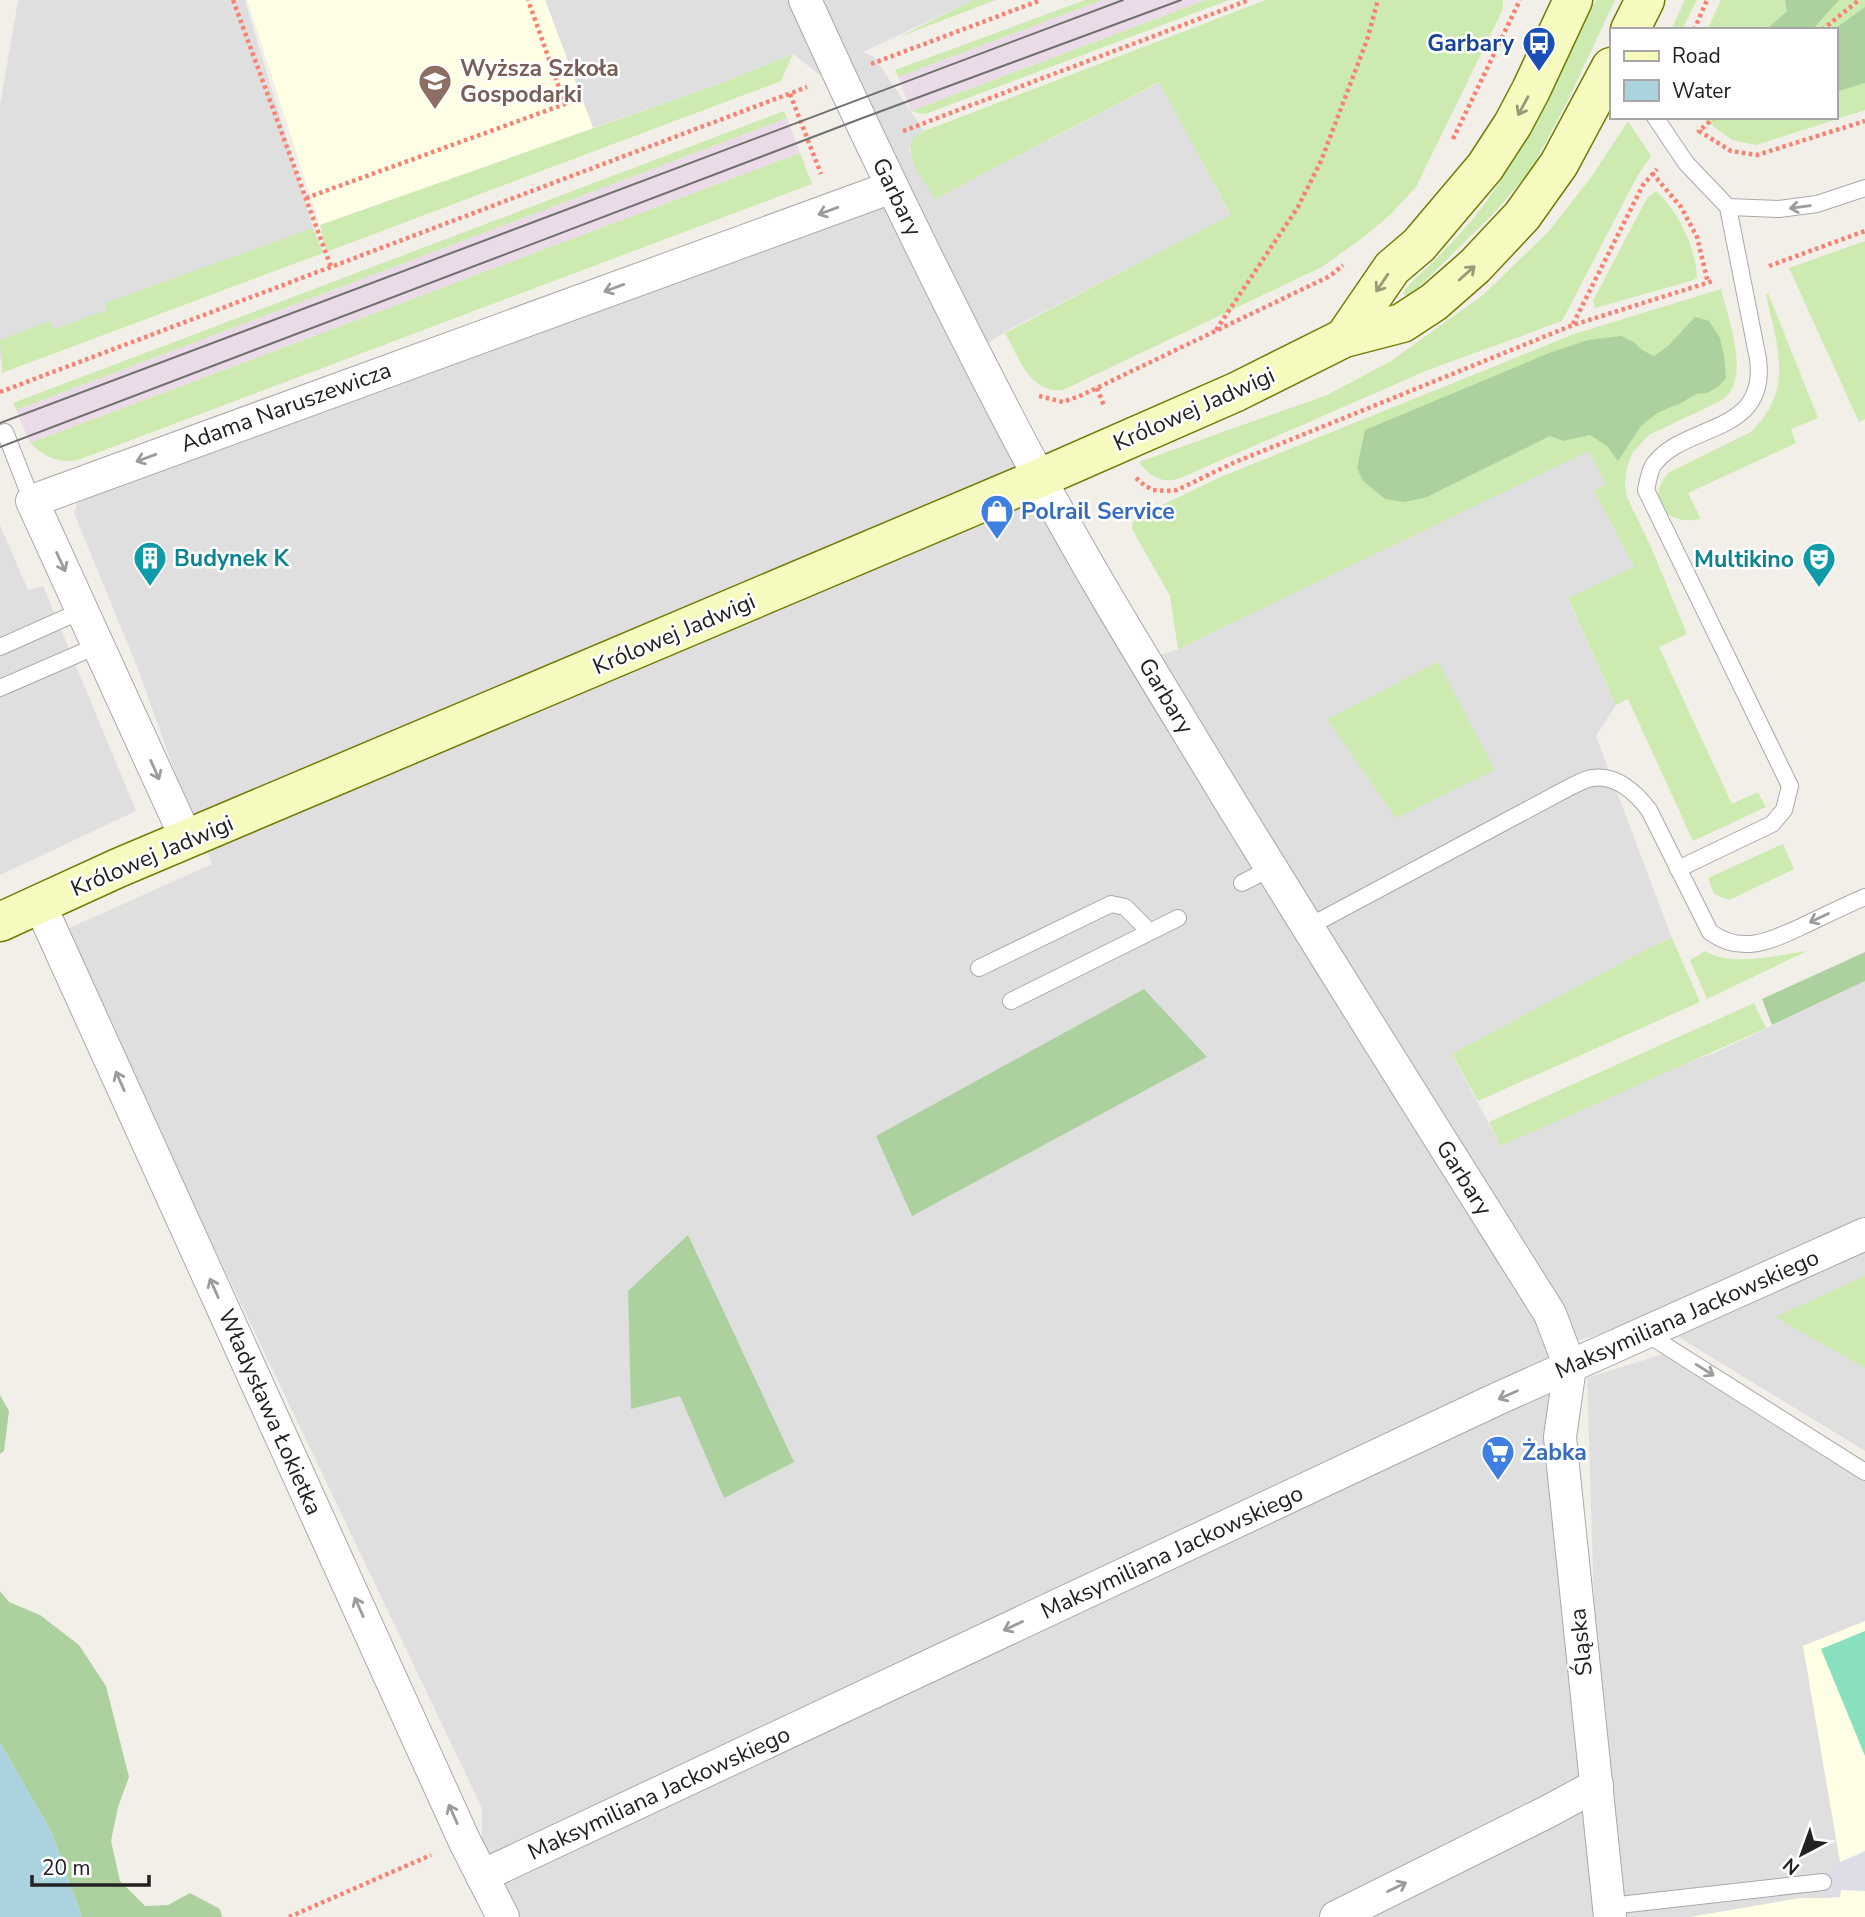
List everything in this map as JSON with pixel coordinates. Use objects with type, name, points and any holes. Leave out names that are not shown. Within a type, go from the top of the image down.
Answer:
[{"type":"street","name":"Garbary","points":[[805,0],[892,187],[1040,478],[1139,653],[1550,1314],[1570,1367]]},
{"type":"street","name":"Królowej Jadwigi","points":[[1345,338],[1392,268],[1419,245],[1485,167],[1525,101],[1573,0]]},
{"type":"street","points":[[1631,28],[1645,0]]},
{"type":"street","name":"Królowej Jadwigi","points":[[0,922],[118,868],[1040,478],[1236,392],[1345,338],[1402,323],[1434,302],[1475,266],[1522,216],[1559,164],[1610,69]]},
{"type":"street","name":"Adama Naruszewicza","points":[[33,500],[892,187]]},
{"type":"street","points":[[33,500],[187,840]]},
{"type":"street","name":"Władysława Łokietka","points":[[40,905],[464,1840],[503,1917]]},
{"type":"street","name":"Maksymiliana Jackowskiego","points":[[482,1876],[1570,1367],[1865,1234]]},
{"type":"street","name":"Śląska","points":[[1570,1367],[1560,1437],[1610,1911]]},
{"type":"street","points":[[1336,1917],[1597,1785]]},
{"type":"lane","points":[[1656,119],[1694,172],[1728,207],[1760,376],[1756,390],[1744,409],[1732,419],[1669,451],[1654,465],[1646,490],[1790,786],[1784,810],[1772,824],[1678,869]]},
{"type":"lane","points":[[1728,207],[1779,209],[1817,204],[1865,188]]},
{"type":"lane","points":[[0,434],[5,432],[33,500]]},
{"type":"lane","points":[[0,647],[83,610]]},
{"type":"lane","points":[[0,688],[99,645]]},
{"type":"lane","points":[[1308,927],[1570,787],[1592,778],[1626,786],[1649,810],[1710,932],[1722,941],[1750,944],[1772,940],[1865,897]]},
{"type":"lane","points":[[1242,883],[1271,868]]},
{"type":"lane","points":[[979,968],[1111,904],[1125,907],[1149,931]]},
{"type":"lane","points":[[1011,1001],[1178,918]]},
{"type":"lane","points":[[1647,1334],[1865,1472]]},
{"type":"lane","points":[[1610,1911],[1823,1882]]},
{"type":"path","points":[[233,0],[331,267]]},
{"type":"path","points":[[306,198],[565,104],[528,0]]},
{"type":"path","points":[[0,392],[1041,0]]},
{"type":"path","points":[[899,124],[902,131],[1249,0]]},
{"type":"path","points":[[1215,331],[1298,207],[1321,161],[1367,40],[1378,0]]},
{"type":"path","points":[[1451,143],[1520,0]]},
{"type":"path","points":[[1695,28],[1707,0]]},
{"type":"path","points":[[1824,28],[1859,0]]},
{"type":"path","points":[[874,63],[877,71]]},
{"type":"path","points":[[790,93],[834,209]]},
{"type":"path","points":[[1573,325],[1643,185],[1652,173],[1713,119]]},
{"type":"path","points":[[1694,124],[1699,131],[1731,151],[1757,155],[1865,121]]},
{"type":"path","points":[[1652,173],[1681,207],[1697,237],[1708,283]]},
{"type":"path","points":[[1097,388],[1131,473],[1143,485],[1166,491],[1177,489],[1233,463],[1573,325],[1760,268],[1865,231]]},
{"type":"path","points":[[998,396],[1023,382],[1033,394],[1047,400],[1063,402],[1330,276],[1351,259]]},
{"type":"path","points":[[289,1917],[464,1840]]},
{"type":"shaded area","points":[[18,0],[245,0],[313,228],[0,359],[0,106]]},
{"type":"shaded area","name":"Wyższa Szkoła Gospodarki","points":[[247,0],[545,0],[593,128],[320,225]]},
{"type":"shaded area","points":[[545,0],[973,0],[863,52],[874,57],[924,131],[917,135],[909,149],[935,199],[1160,82],[1231,216],[984,345],[853,101],[793,54],[722,83],[593,128]]},
{"type":"shaded area","points":[[1102,0],[1206,0],[911,111],[898,77]]},
{"type":"shaded area","points":[[787,118],[800,153],[30,443],[16,410]]},
{"type":"shaded area","points":[[881,191],[1140,653],[1163,654],[1178,649],[1589,450],[1607,484],[1594,491],[1634,567],[1568,599],[1616,705],[1596,736],[1672,938],[1452,1055],[1501,1146],[1675,1067],[1717,1052],[1865,981],[1865,1451],[1649,1319],[1574,1342],[1570,1367],[1601,1831],[1587,1378],[1663,1354],[1865,1481],[1865,1917],[503,1917],[482,1876],[482,1808],[63,931],[212,864],[188,809],[136,664],[74,513],[77,504],[73,484]]},
{"type":"shaded area","points":[[0,525],[28,590],[43,586],[136,811],[0,875]]},
{"type":"shaded area","points":[[1865,1621],[1865,1917],[1690,1917],[1800,1898],[1824,1898],[1823,1877],[1840,1862],[1803,1646]]},
{"type":"shaded area","points":[[1865,1851],[1865,1891],[1841,1890],[1840,1897],[1824,1898],[1823,1877],[1840,1862]]},
{"type":"green space","points":[[973,0],[996,0],[899,37]]},
{"type":"green space","points":[[1085,0],[1102,0],[898,77],[895,70]]},
{"type":"green space","points":[[1206,0],[1229,0],[928,113],[911,111]]},
{"type":"green space","points":[[1266,0],[1503,0],[1503,9],[1416,187],[1390,215],[1365,236],[1322,267],[1063,390],[1042,386],[1027,372],[1005,333],[1231,215],[1159,82],[935,199],[913,161],[913,138],[924,131]]},
{"type":"green space","points":[[1596,0],[1615,0],[1569,98],[1531,170],[1493,214],[1408,298],[1403,293],[1406,289],[1467,225],[1502,178],[1545,103]]},
{"type":"green space","points":[[1685,0],[1697,0],[1683,28],[1672,28]]},
{"type":"green space","points":[[1721,0],[1865,0],[1865,110],[1837,119],[1837,28],[1708,28]]},
{"type":"green space","points":[[1785,0],[1839,0],[1814,28],[1768,28],[1787,11]]},
{"type":"green space","points":[[1865,7],[1865,83],[1837,91],[1837,28]]},
{"type":"green space","points":[[793,54],[781,81],[326,252],[320,225],[722,83]]},
{"type":"green space","points":[[784,111],[787,118],[16,410],[13,403]]},
{"type":"green space","points":[[1704,119],[1837,119],[1756,145],[1732,140]]},
{"type":"green space","points":[[1628,121],[1651,156],[1638,175],[1562,321],[1428,370],[1178,479],[1156,478],[1139,462],[1327,395],[1391,361],[1483,295],[1549,231],[1592,176]]},
{"type":"green space","points":[[800,153],[812,184],[78,460],[52,458],[30,443]]},
{"type":"green space","points":[[1656,191],[1679,219],[1693,253],[1697,277],[1595,308],[1593,301],[1647,198]]},
{"type":"green space","points":[[313,228],[323,253],[2,373],[0,340],[50,321],[54,329],[107,310],[105,303]]},
{"type":"green space","points":[[1865,241],[1865,419],[1859,422],[1789,268]]},
{"type":"green space","points":[[1721,289],[1737,364],[1731,391],[1722,400],[1649,435],[1633,452],[1627,467],[1625,484],[1627,497],[1687,634],[1659,647],[1732,804],[1758,792],[1766,807],[1693,841],[1628,699],[1616,705],[1568,598],[1634,567],[1594,491],[1606,484],[1589,451],[1178,649],[1170,596],[1132,529],[1132,523],[1139,516],[1223,476],[1574,334]]},
{"type":"green space","points":[[1768,293],[1818,418],[1791,429],[1796,443],[1688,493],[1701,519],[1679,519],[1670,515],[1659,502],[1658,493],[1668,473],[1751,432],[1765,416],[1773,400],[1779,367],[1766,294]]},
{"type":"green space","points":[[1695,317],[1709,321],[1720,338],[1726,378],[1707,393],[1696,394],[1657,413],[1641,426],[1618,461],[1607,446],[1590,435],[1563,441],[1550,436],[1427,497],[1405,502],[1385,499],[1363,481],[1357,468],[1365,430],[1549,353],[1588,340],[1621,336],[1654,356],[1668,346]]},
{"type":"green space","points":[[1438,662],[1495,770],[1396,818],[1327,719]]},
{"type":"green space","points":[[1783,844],[1794,869],[1729,900],[1714,894],[1708,878]]},
{"type":"green space","points":[[1672,938],[1700,1002],[1478,1101],[1452,1054]]},
{"type":"green space","points":[[1705,951],[1716,956],[1742,960],[1807,951],[1707,999],[1690,960]]},
{"type":"green space","points":[[1865,952],[1865,981],[1772,1025],[1762,999]]},
{"type":"green space","points":[[1144,989],[1207,1057],[912,1216],[876,1136]]},
{"type":"green space","points":[[1754,1003],[1766,1028],[1501,1146],[1489,1122]]},
{"type":"green space","points":[[688,1235],[794,1462],[724,1498],[680,1396],[631,1409],[628,1291]]},
{"type":"green space","points":[[1865,1276],[1865,1368],[1775,1317]]},
{"type":"green space","points":[[0,1395],[9,1411],[4,1451],[0,1454]]},
{"type":"green space","points":[[0,1591],[9,1602],[40,1615],[79,1645],[106,1686],[129,1777],[118,1807],[111,1841],[120,1881],[145,1906],[168,1905],[190,1893],[220,1909],[222,1917],[82,1917],[51,1831],[0,1743]]},
{"type":"green space","points":[[1865,1631],[1865,1756],[1821,1649]]},
{"type":"water","points":[[0,1743],[51,1831],[82,1917],[0,1917]]},
{"type":"tram line","points":[[0,423],[1123,0]]},
{"type":"tram line","points":[[0,447],[860,119],[1181,0]]},
{"type":"place","name":"Garbary","points":[[1539,73]]},
{"type":"place","name":"Wyższa Szkoła Gospodarki","points":[[435,111]]},
{"type":"place","name":"Polrail Service","points":[[997,541]]},
{"type":"place","name":"Budynek K","points":[[150,588]]},
{"type":"place","name":"Multikino","points":[[1819,589]]},
{"type":"place","name":"Żabka","points":[[1498,1482]]}]
